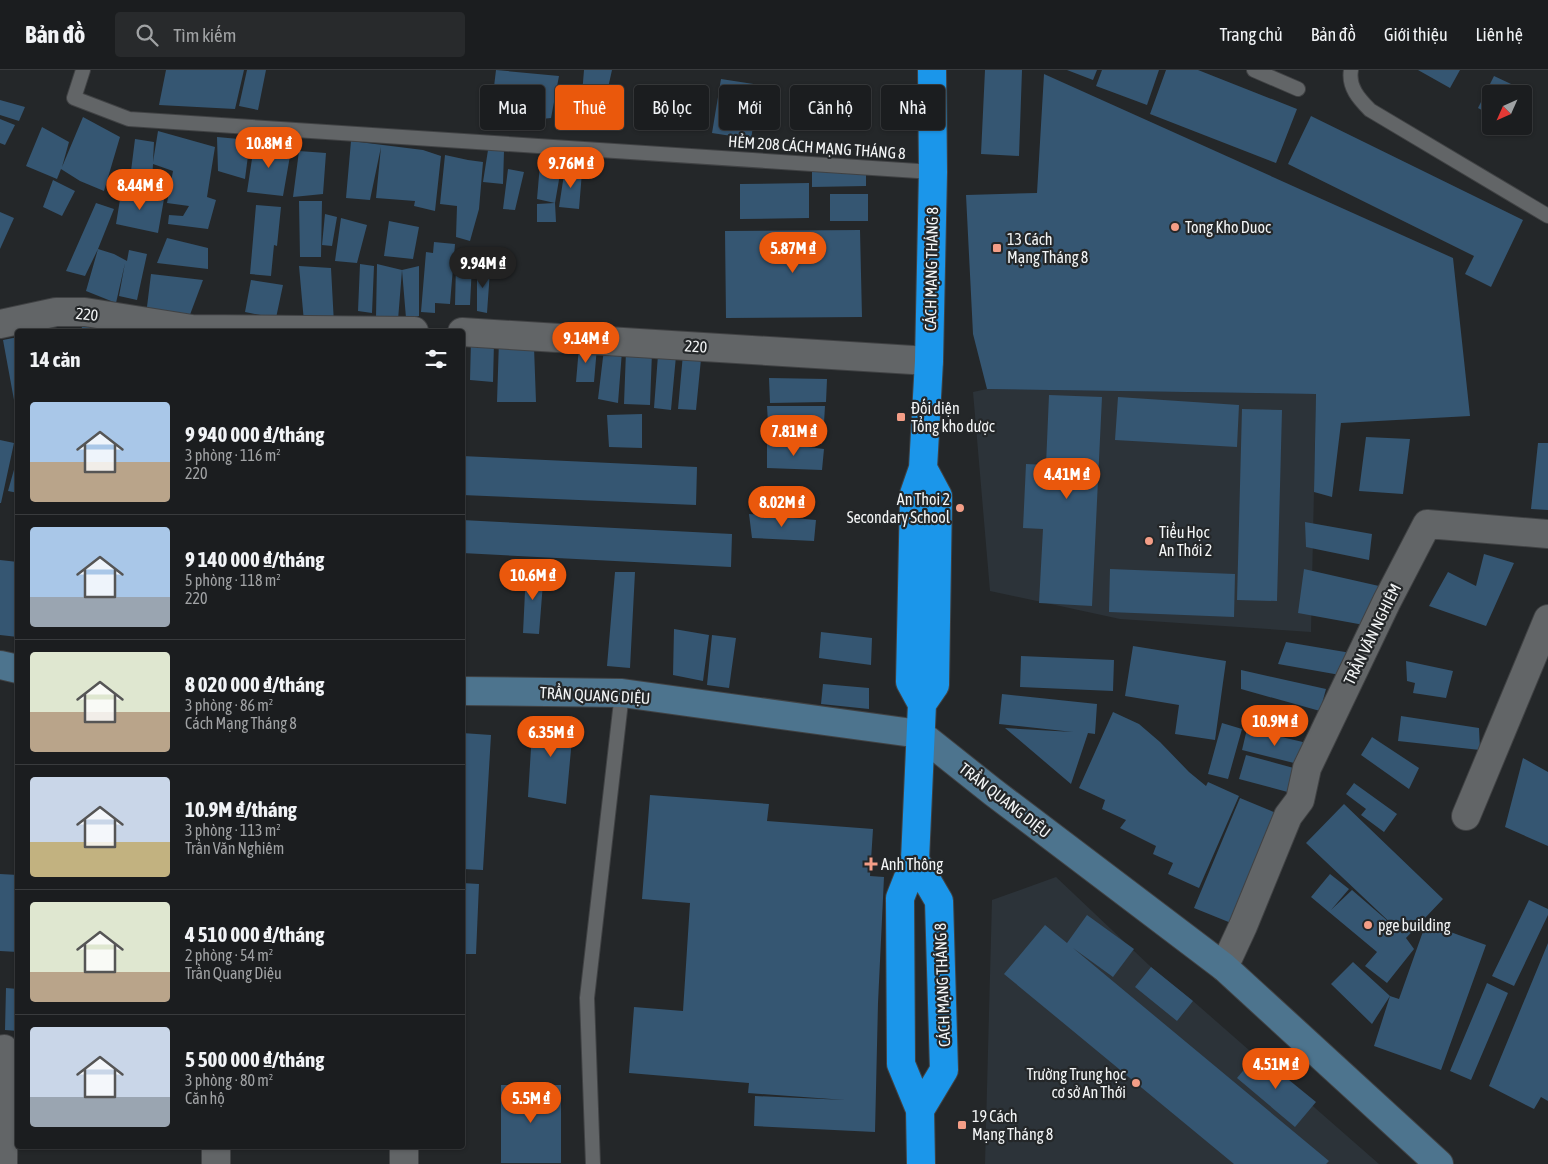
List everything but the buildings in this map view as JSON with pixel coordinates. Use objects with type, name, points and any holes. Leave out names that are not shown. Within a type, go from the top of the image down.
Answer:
[{"type":"highway","name":"CÁCH MẠNG THÁNG 8","points":[[921,1164],[920,1110],[902,1064],[900,898],[916,860],[922,704],[935,684],[938,496],[923,468],[929,361],[933,172],[932,70]]},
{"type":"highway","name":"CÁCH MẠNG THÁNG 8","points":[[916,860],[940,901],[944,1070],[920,1110]]},
{"type":"street","name":"220","points":[[0,324],[56,312],[85,312],[186,329]]},
{"type":"street","name":"220","points":[[465,332],[929,361]]},
{"type":"street","name":"TRẦN VĂN NGHIÊM","points":[[1224,967],[1288,816],[1300,800],[1308,768],[1387,601],[1427,524],[1548,534]]},
{"type":"street","points":[[1466,816],[1548,619]]},
{"type":"street","points":[[0,665],[15,668]]},
{"type":"street","name":"TRẦN QUANG DIỆU","points":[[465,691],[622,693],[920,734],[993,792],[1224,967],[1440,1164]]},
{"type":"street","points":[[3,1164],[4,1049]]},
{"type":"street","points":[[216,1149],[216,1164]]},
{"type":"street","points":[[404,1149],[404,1164]]},
{"type":"lane","name":"HẺM 208 CÁCH MẠNG THÁNG 8","points":[[83,70],[74,98],[129,119],[933,172]]},
{"type":"lane","points":[[1254,70],[1298,89]]},
{"type":"lane","points":[[1351,70],[1350,78],[1357,97],[1370,110],[1548,216]]},
{"type":"lane","points":[[593,1164],[587,998],[622,693]]},
{"type":"shaded area","name":"Tiểu Học An Thới 2","points":[[987,389],[1316,394],[1311,632],[1120,619],[990,591],[973,392]]},
{"type":"shaded area","name":"Trường Trung học cơ sở An Thới","points":[[1056,877],[1151,967],[1193,1001],[1379,1164],[985,1164],[992,900]]},
{"type":"place","name":"Tong Kho Duoc","points":[[1175,227]]},
{"type":"place","name":"13 Cách Mạng Tháng 8","points":[[997,248]]},
{"type":"place","name":"Đối diện Tổng kho dược","points":[[901,417]]},
{"type":"place","name":"An Thoi 2 Secondary School","points":[[960,508]]},
{"type":"place","name":"Tiểu Học An Thới 2","points":[[1149,541]]},
{"type":"place","name":"Anh Thông","points":[[871,864]]},
{"type":"place","name":"pge building","points":[[1368,925]]},
{"type":"place","name":"Trường Trung học cơ sở An Thới","points":[[1136,1083]]},
{"type":"place","name":"19 Cách Mạng Tháng 8","points":[[962,1125]]}]
